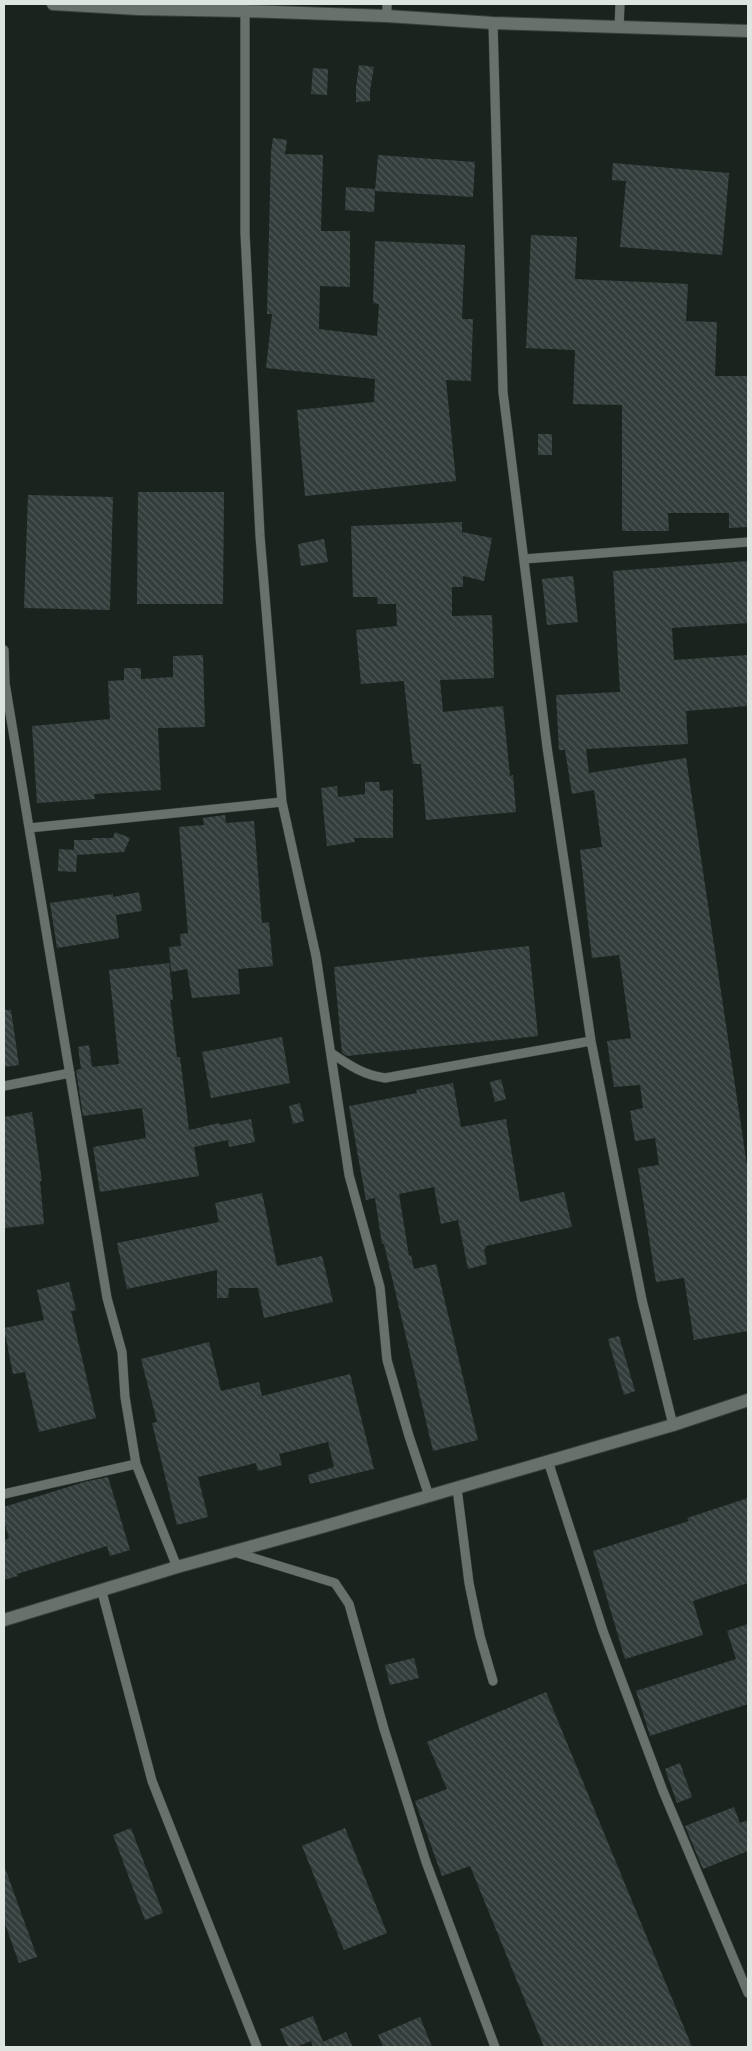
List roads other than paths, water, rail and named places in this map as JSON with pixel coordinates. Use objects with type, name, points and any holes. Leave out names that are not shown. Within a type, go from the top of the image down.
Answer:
[{"type":"street","points":[[53,4],[245,11],[387,10],[493,23],[748,31]]},
{"type":"street","points":[[4,1620],[102,1592],[177,1567],[673,1425],[748,1400]]},
{"type":"lane","points":[[620,4],[620,28]]},
{"type":"lane","points":[[245,11],[245,233],[260,536],[282,802],[316,956],[349,1175],[380,1287],[387,1360],[429,1496]]},
{"type":"lane","points":[[493,23],[503,392],[548,747],[591,1041],[642,1300],[673,1425]]},
{"type":"lane","points":[[524,558],[748,542]]},
{"type":"lane","points":[[4,650],[5,683],[107,1298],[122,1352],[125,1398],[136,1464],[177,1567]]},
{"type":"lane","points":[[29,828],[282,802]]},
{"type":"lane","points":[[331,1053],[358,1071],[370,1076],[385,1078],[591,1041]]},
{"type":"lane","points":[[4,1086],[70,1073]]},
{"type":"lane","points":[[548,1461],[603,1631],[663,1791],[748,1992]]},
{"type":"lane","points":[[4,1494],[136,1464]]},
{"type":"lane","points":[[458,1488],[469,1583],[480,1636],[493,1681]]},
{"type":"lane","points":[[234,1552],[335,1583],[349,1604],[384,1729],[426,1862],[495,2047]]},
{"type":"lane","points":[[102,1592],[152,1781],[257,2047]]}]
